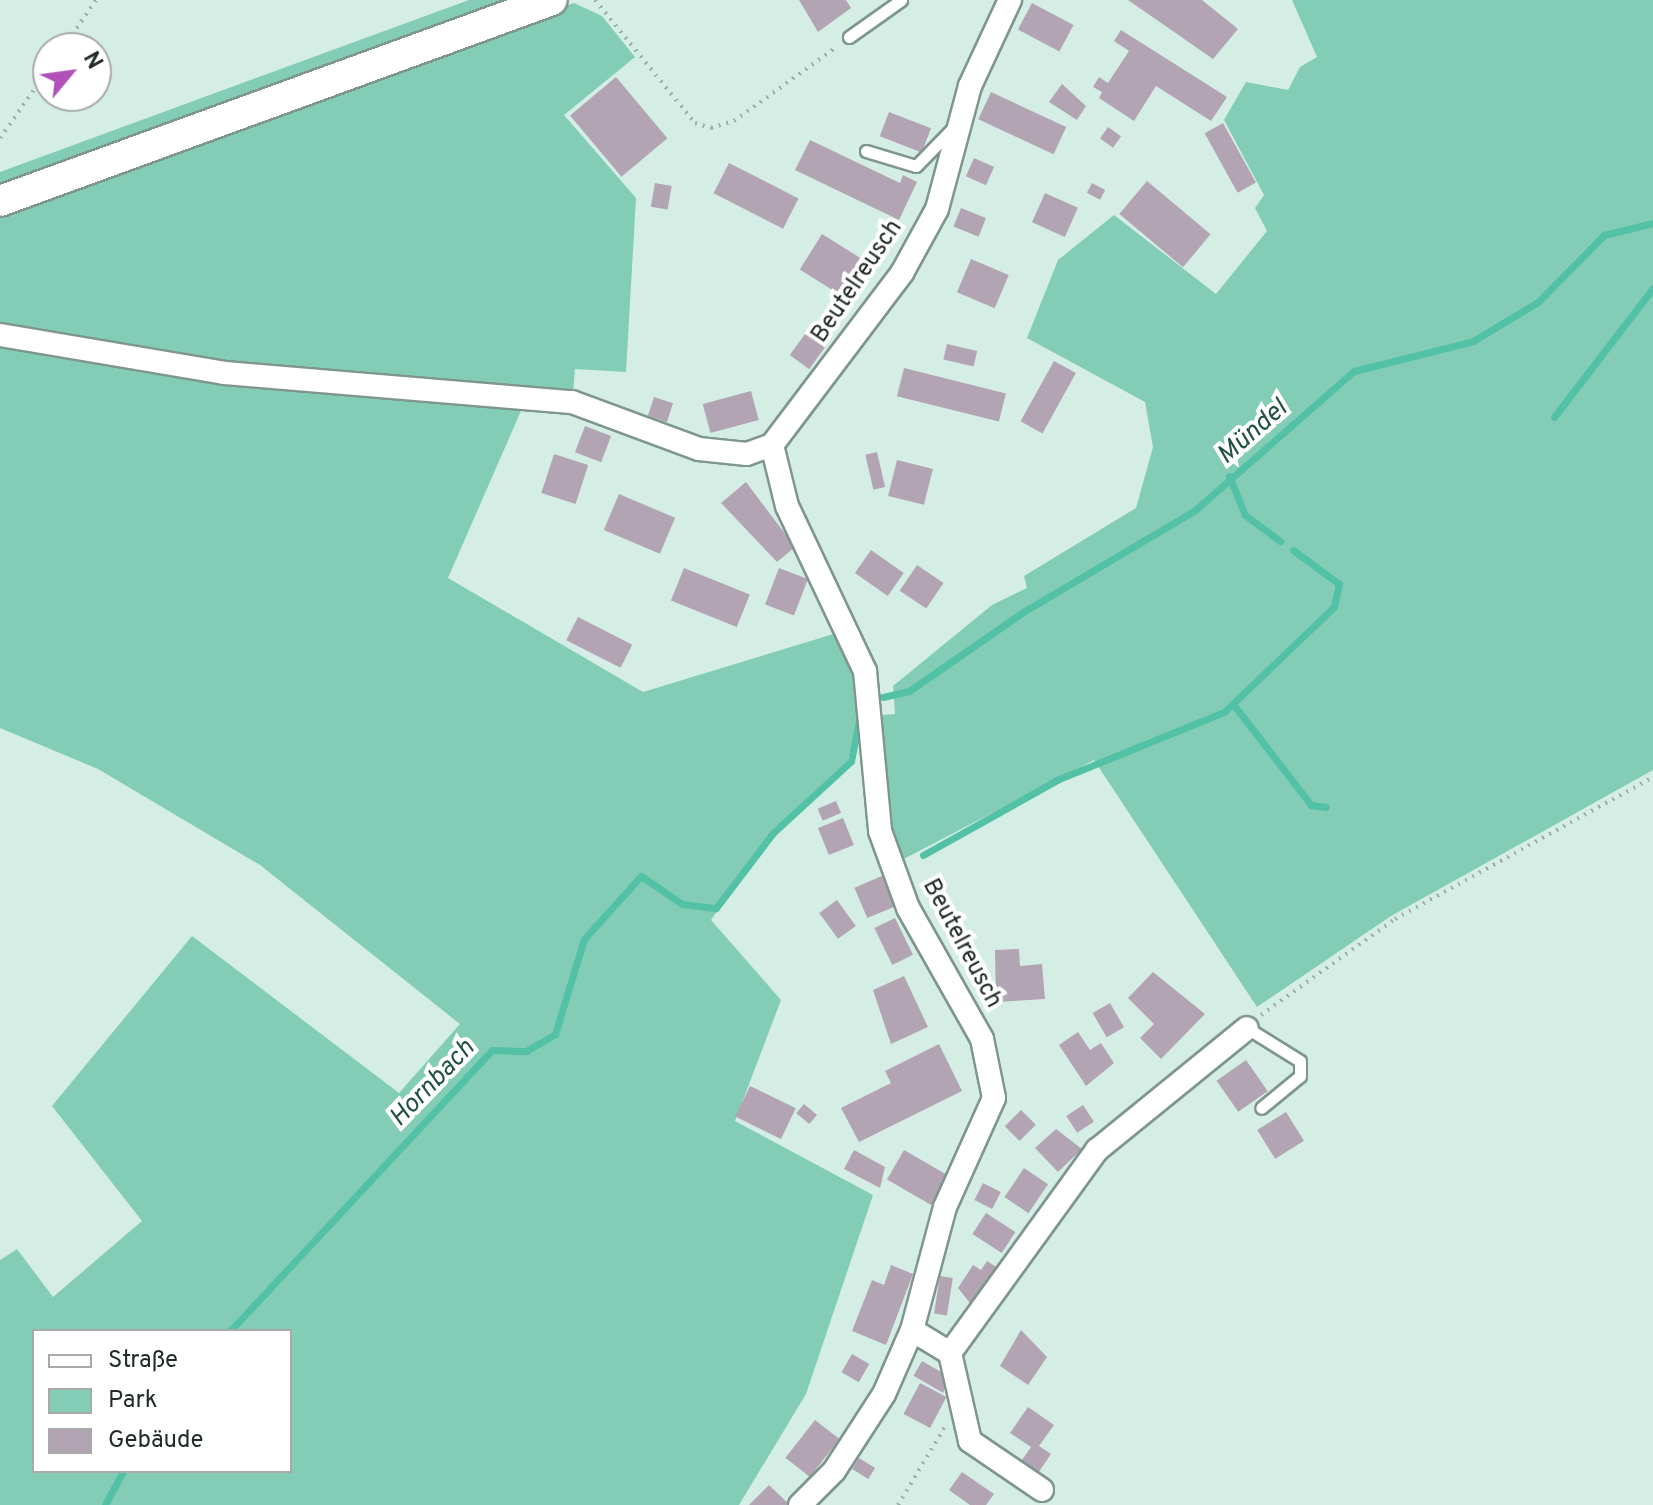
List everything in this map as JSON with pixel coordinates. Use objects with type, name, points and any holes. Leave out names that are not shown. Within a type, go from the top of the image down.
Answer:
[{"type":"main road","points":[[0,201],[552,0]]},
{"type":"street","name":"Beutelreusch","points":[[800,1505],[859,1433],[912,1330],[945,1207],[994,1098],[982,1039],[908,908],[880,831],[865,671],[787,506],[772,445],[902,273],[937,209],[958,127],[1010,0]]},
{"type":"street","points":[[0,335],[224,373],[381,391],[500,394],[572,402],[699,449],[747,454],[772,445]]},
{"type":"street","points":[[1042,1490],[970,1441],[960,1408],[950,1353],[1097,1150],[1247,1028]]},
{"type":"street","points":[[912,1330],[950,1353]]},
{"type":"lane","points":[[849,37],[901,0]]},
{"type":"lane","points":[[866,151],[916,166],[958,127]]},
{"type":"lane","points":[[1247,1028],[1300,1061],[1300,1076],[1261,1108]]},
{"type":"path","points":[[74,32],[96,0]]},
{"type":"path","points":[[595,0],[695,123],[711,128],[734,121],[849,37]]},
{"type":"path","points":[[0,138],[32,93]]},
{"type":"path","points":[[1247,1028],[1395,919],[1653,777]]},
{"type":"path","points":[[898,1505],[960,1408]]},
{"type":"green space","points":[[469,0],[523,0],[0,190],[0,172]]},
{"type":"green space","points":[[1292,0],[1653,0],[1653,770],[1391,916],[1257,1007],[1094,760],[900,861],[887,825],[881,715],[895,714],[893,686],[992,605],[1027,588],[1024,576],[1136,508],[1153,447],[1145,402],[1027,338],[1058,260],[1114,215],[1216,294],[1267,231],[1255,208],[1264,195],[1224,120],[1246,82],[1288,90],[1300,67],[1317,57]]},
{"type":"green space","points":[[574,3],[602,16],[635,57],[564,115],[636,198],[626,372],[575,369],[573,393],[257,367],[0,325],[0,213]]},
{"type":"green space","points":[[0,341],[524,404],[448,578],[643,692],[840,632],[863,698],[848,760],[772,831],[711,920],[781,1000],[735,1121],[873,1195],[806,1394],[739,1505],[0,1505],[0,1260],[17,1249],[53,1297],[142,1221],[52,1106],[192,936],[399,1093],[460,1024],[260,865],[98,769],[0,728]]},
{"type":"building","points":[[799,0],[846,0],[851,8],[818,32]]},
{"type":"building","points":[[1128,0],[1202,0],[1238,29],[1213,59]]},
{"type":"building","points":[[1032,3],[1073,25],[1059,52],[1018,29]]},
{"type":"building","points":[[1121,30],[1227,97],[1211,121],[1156,86],[1134,121],[1099,98],[1102,92],[1093,87],[1099,77],[1108,83],[1129,51],[1114,41]]},
{"type":"building","points":[[616,77],[667,138],[621,177],[570,116]]},
{"type":"building","points":[[1062,84],[1086,106],[1077,120],[1049,102]]},
{"type":"building","points":[[991,92],[1066,127],[1054,154],[978,119]]},
{"type":"building","points":[[889,112],[931,128],[922,152],[880,136]]},
{"type":"building","points":[[1223,123],[1256,182],[1238,193],[1205,133]]},
{"type":"building","points":[[1108,127],[1121,136],[1113,148],[1100,138]]},
{"type":"building","points":[[810,140],[900,183],[903,175],[917,182],[899,220],[795,170]]},
{"type":"building","points":[[974,158],[994,167],[986,185],[966,176]]},
{"type":"building","points":[[729,163],[798,198],[783,229],[714,193]]},
{"type":"building","points":[[1147,181],[1211,234],[1183,267],[1119,214]]},
{"type":"building","points":[[655,183],[672,186],[668,210],[651,207]]},
{"type":"building","points":[[1092,183],[1105,190],[1100,200],[1087,193]]},
{"type":"building","points":[[1045,193],[1078,208],[1065,237],[1032,222]]},
{"type":"building","points":[[961,208],[986,218],[979,237],[954,227]]},
{"type":"building","points":[[822,234],[861,258],[839,294],[800,270]]},
{"type":"building","points":[[971,259],[1009,275],[995,308],[957,292]]},
{"type":"building","points":[[808,330],[827,344],[809,369],[790,355]]},
{"type":"building","points":[[947,344],[977,351],[974,367],[943,360]]},
{"type":"building","points":[[1054,361],[1076,373],[1042,433],[1021,421]]},
{"type":"building","points":[[904,368],[1006,393],[999,422],[897,396]]},
{"type":"building","points":[[751,391],[759,420],[710,433],[703,404]]},
{"type":"building","points":[[654,397],[673,403],[667,422],[648,416]]},
{"type":"building","points":[[585,426],[611,436],[601,462],[575,452]]},
{"type":"building","points":[[877,452],[885,487],[873,490],[865,455]]},
{"type":"building","points":[[554,454],[588,465],[576,504],[541,493]]},
{"type":"building","points":[[897,460],[933,469],[924,505],[888,496]]},
{"type":"building","points":[[746,482],[795,547],[777,562],[721,503]]},
{"type":"building","points":[[619,494],[675,518],[660,554],[604,530]]},
{"type":"building","points":[[871,550],[904,573],[888,596],[855,573]]},
{"type":"building","points":[[917,565],[944,583],[926,609],[900,591]]},
{"type":"building","points":[[684,568],[750,595],[737,627],[671,600]]},
{"type":"building","points":[[779,568],[808,579],[794,616],[765,604]]},
{"type":"building","points":[[578,617],[632,645],[621,668],[566,640]]},
{"type":"building","points":[[836,801],[841,813],[823,821],[818,809]]},
{"type":"building","points":[[843,818],[854,845],[829,855],[818,828]]},
{"type":"building","points":[[882,876],[895,906],[867,918],[854,888]]},
{"type":"building","points":[[837,900],[856,926],[838,939],[819,913]]},
{"type":"building","points":[[895,918],[913,955],[892,965],[874,928]]},
{"type":"building","points":[[1019,949],[1020,966],[1042,964],[1045,999],[996,1002],[995,950]]},
{"type":"building","points":[[1153,972],[1205,1014],[1161,1059],[1140,1038],[1154,1024],[1128,998]]},
{"type":"building","points":[[904,976],[928,1027],[891,1044],[873,990]]},
{"type":"building","points":[[1110,1003],[1124,1027],[1107,1037],[1093,1013]]},
{"type":"building","points":[[1078,1032],[1090,1050],[1101,1043],[1114,1063],[1086,1086],[1059,1045]]},
{"type":"building","points":[[939,1044],[962,1091],[859,1142],[841,1108],[891,1083],[885,1071]]},
{"type":"building","points":[[1246,1060],[1268,1091],[1238,1112],[1217,1081]]},
{"type":"building","points":[[750,1086],[796,1108],[781,1139],[735,1117]]},
{"type":"building","points":[[804,1104],[817,1115],[809,1124],[796,1113]]},
{"type":"building","points":[[1083,1105],[1094,1122],[1077,1133],[1066,1116]]},
{"type":"building","points":[[1021,1110],[1036,1125],[1020,1141],[1005,1126]]},
{"type":"building","points":[[1286,1112],[1304,1141],[1275,1159],[1257,1130]]},
{"type":"building","points":[[1056,1129],[1082,1149],[1058,1172],[1035,1148]]},
{"type":"building","points":[[854,1150],[885,1167],[880,1188],[844,1169]]},
{"type":"building","points":[[904,1150],[948,1176],[931,1205],[887,1179]]},
{"type":"building","points":[[1024,1168],[1048,1184],[1028,1213],[1004,1197]]},
{"type":"building","points":[[983,1183],[1001,1192],[992,1209],[974,1200]]},
{"type":"building","points":[[986,1213],[1015,1232],[1002,1253],[972,1234]]},
{"type":"building","points":[[987,1261],[1001,1270],[973,1307],[958,1288],[973,1265],[981,1270]]},
{"type":"building","points":[[891,1265],[913,1274],[886,1345],[852,1331],[872,1280],[884,1285]]},
{"type":"building","points":[[940,1276],[953,1278],[947,1316],[934,1314]]},
{"type":"building","points":[[1021,1330],[1047,1357],[1028,1385],[1000,1366]]},
{"type":"building","points":[[852,1354],[869,1364],[859,1382],[842,1372]]},
{"type":"building","points":[[922,1361],[951,1378],[943,1393],[914,1376]]},
{"type":"building","points":[[920,1383],[946,1397],[930,1428],[904,1414]]},
{"type":"building","points":[[1028,1407],[1054,1425],[1039,1446],[1051,1454],[1036,1476],[1019,1464],[1031,1447],[1010,1433]]},
{"type":"building","points":[[815,1420],[839,1439],[810,1477],[785,1458]]},
{"type":"building","points":[[859,1458],[875,1468],[868,1479],[852,1469]]},
{"type":"building","points":[[962,1472],[994,1494],[986,1505],[970,1505],[949,1490]]},
{"type":"building","points":[[769,1485],[790,1505],[749,1505]]},
{"type":"waterway","name":"Mündel","points":[[883,697],[909,691],[1023,612],[1194,511],[1354,371],[1473,341],[1538,302],[1604,235],[1653,223]]},
{"type":"waterway","points":[[1554,417],[1653,288]]},
{"type":"waterway","points":[[1229,476],[1245,515],[1280,541]]},
{"type":"waterway","points":[[923,855],[1059,779],[1224,712],[1334,607],[1339,584],[1293,550]]},
{"type":"waterway","points":[[1233,704],[1311,805],[1326,807]]},
{"type":"waterway","name":"Hornbach","points":[[232,1329],[492,1050],[526,1051],[555,1034],[584,939],[641,876],[682,904],[716,908],[773,833],[851,761],[860,716]]},
{"type":"waterway","name":"Hornbach","points":[[105,1505],[122,1473]]}]
